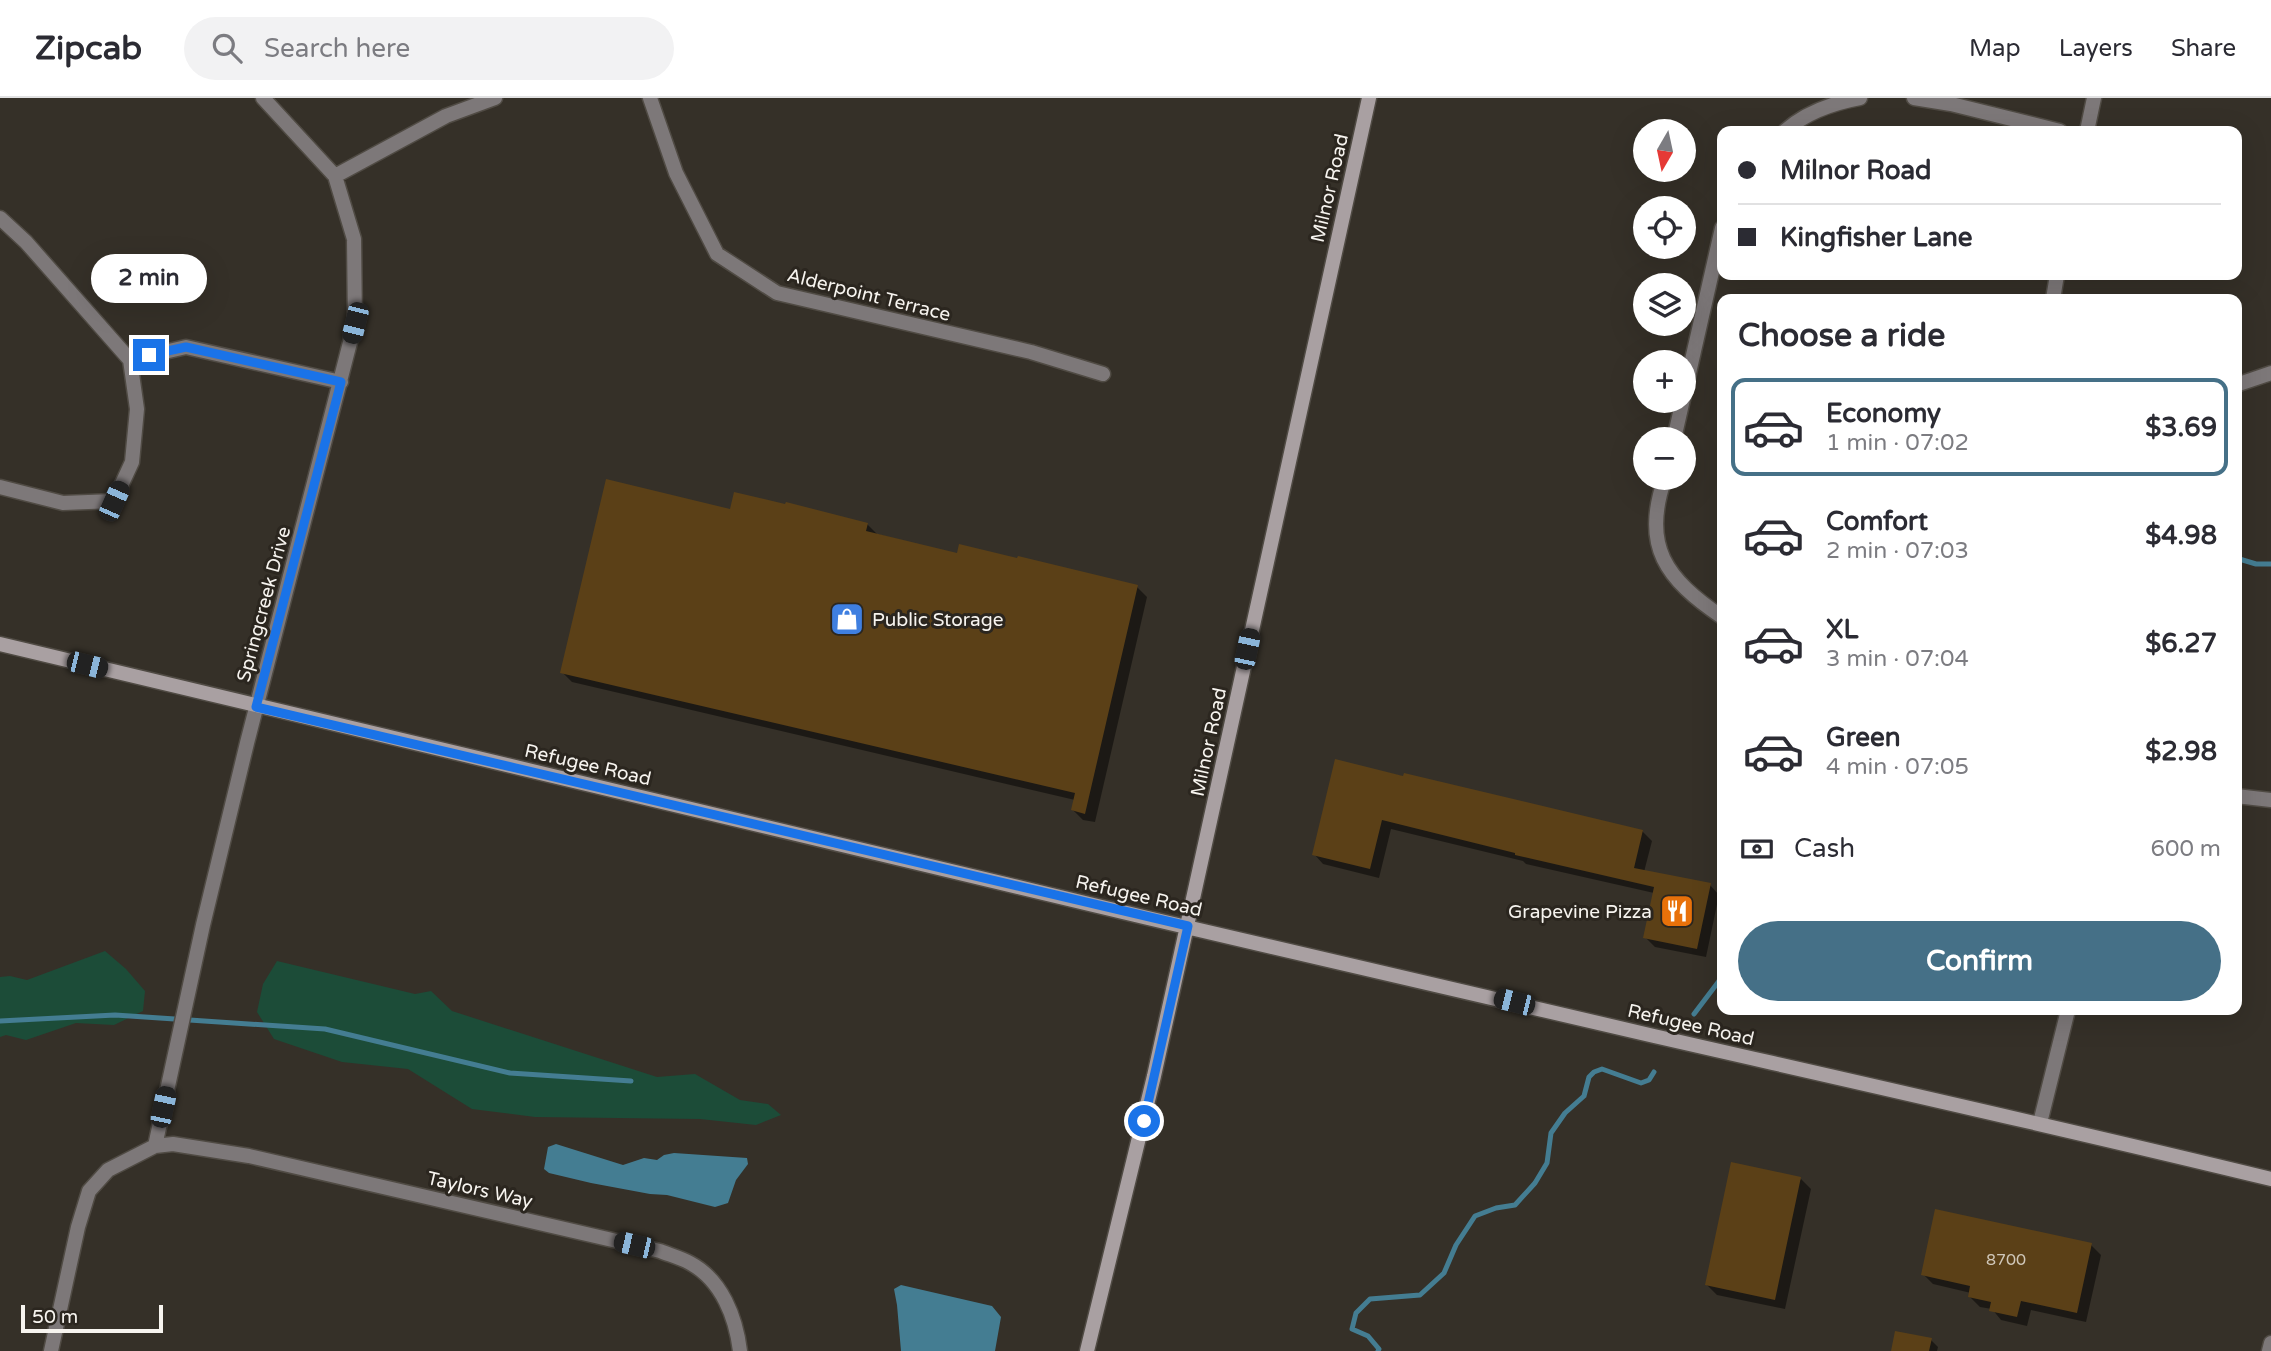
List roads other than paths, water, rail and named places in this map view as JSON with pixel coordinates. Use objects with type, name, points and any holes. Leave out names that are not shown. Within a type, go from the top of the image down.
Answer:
[{"type":"main road","name":"Milnor Road","points":[[1087,1351],[1188,926],[1369,98]]},
{"type":"main road","name":"Refugee Road","points":[[0,644],[256,707],[2271,1179]]},
{"type":"street","name":"Springcreek Drive","points":[[155,1146],[188,993],[256,707],[355,323],[354,239],[335,176],[263,98]]},
{"type":"street","points":[[335,176],[436,121],[495,98]]},
{"type":"street","name":"Alderpoint Terrace","points":[[650,98],[676,173],[717,254],[778,293],[1031,352],[1103,374]]},
{"type":"street","points":[[1793,126],[1816,111],[1841,101],[1860,98]]},
{"type":"street","points":[[1914,98],[1951,104],[2040,126]]},
{"type":"street","points":[[2088,126],[2094,98]]},
{"type":"street","points":[[0,219],[26,242],[130,360],[136,409],[132,462],[114,501],[63,503],[0,487]]},
{"type":"street","points":[[1677,427],[1717,250]]},
{"type":"street","points":[[130,360],[186,347],[341,382]]},
{"type":"street","points":[[2242,382],[2271,373]]},
{"type":"street","points":[[1661,490],[1656,526],[1660,550],[1670,573],[1688,593],[1717,613]]},
{"type":"street","points":[[2242,797],[2271,800]]},
{"type":"street","points":[[2040,1123],[2067,1015]]},
{"type":"street","name":"Taylors Way","points":[[155,1146],[173,1144],[249,1156],[660,1251],[693,1264],[711,1281],[729,1305],[738,1332],[740,1351]]},
{"type":"street","points":[[51,1351],[78,1227],[89,1191],[108,1170],[155,1146]]},
{"type":"street","points":[[2269,1351],[2271,1343]]},
{"type":"water","points":[[556,1144],[623,1165],[644,1158],[657,1160],[674,1153],[747,1158],[748,1164],[736,1180],[728,1203],[715,1207],[667,1195],[591,1183],[549,1173],[544,1169],[548,1147]]},
{"type":"water","points":[[901,1285],[992,1306],[1001,1317],[995,1351],[901,1351],[894,1289]]},
{"type":"waterway","points":[[2242,560],[2256,564],[2271,564]]},
{"type":"waterway","points":[[1694,1014],[1717,984]]},
{"type":"waterway","points":[[0,1021],[115,1015],[325,1029],[510,1073],[631,1081]]},
{"type":"waterway","points":[[1378,1351],[1368,1336],[1352,1329],[1356,1313],[1370,1299],[1420,1295],[1444,1273],[1456,1245],[1475,1216],[1496,1208],[1515,1205],[1535,1183],[1547,1163],[1551,1133],[1565,1113],[1584,1096],[1589,1077],[1602,1069],[1641,1083],[1649,1080],[1654,1072]]},
{"type":"place","name":"Public Storage","points":[[847,619]]},
{"type":"place","name":"Grapevine Pizza","points":[[1677,911]]}]
